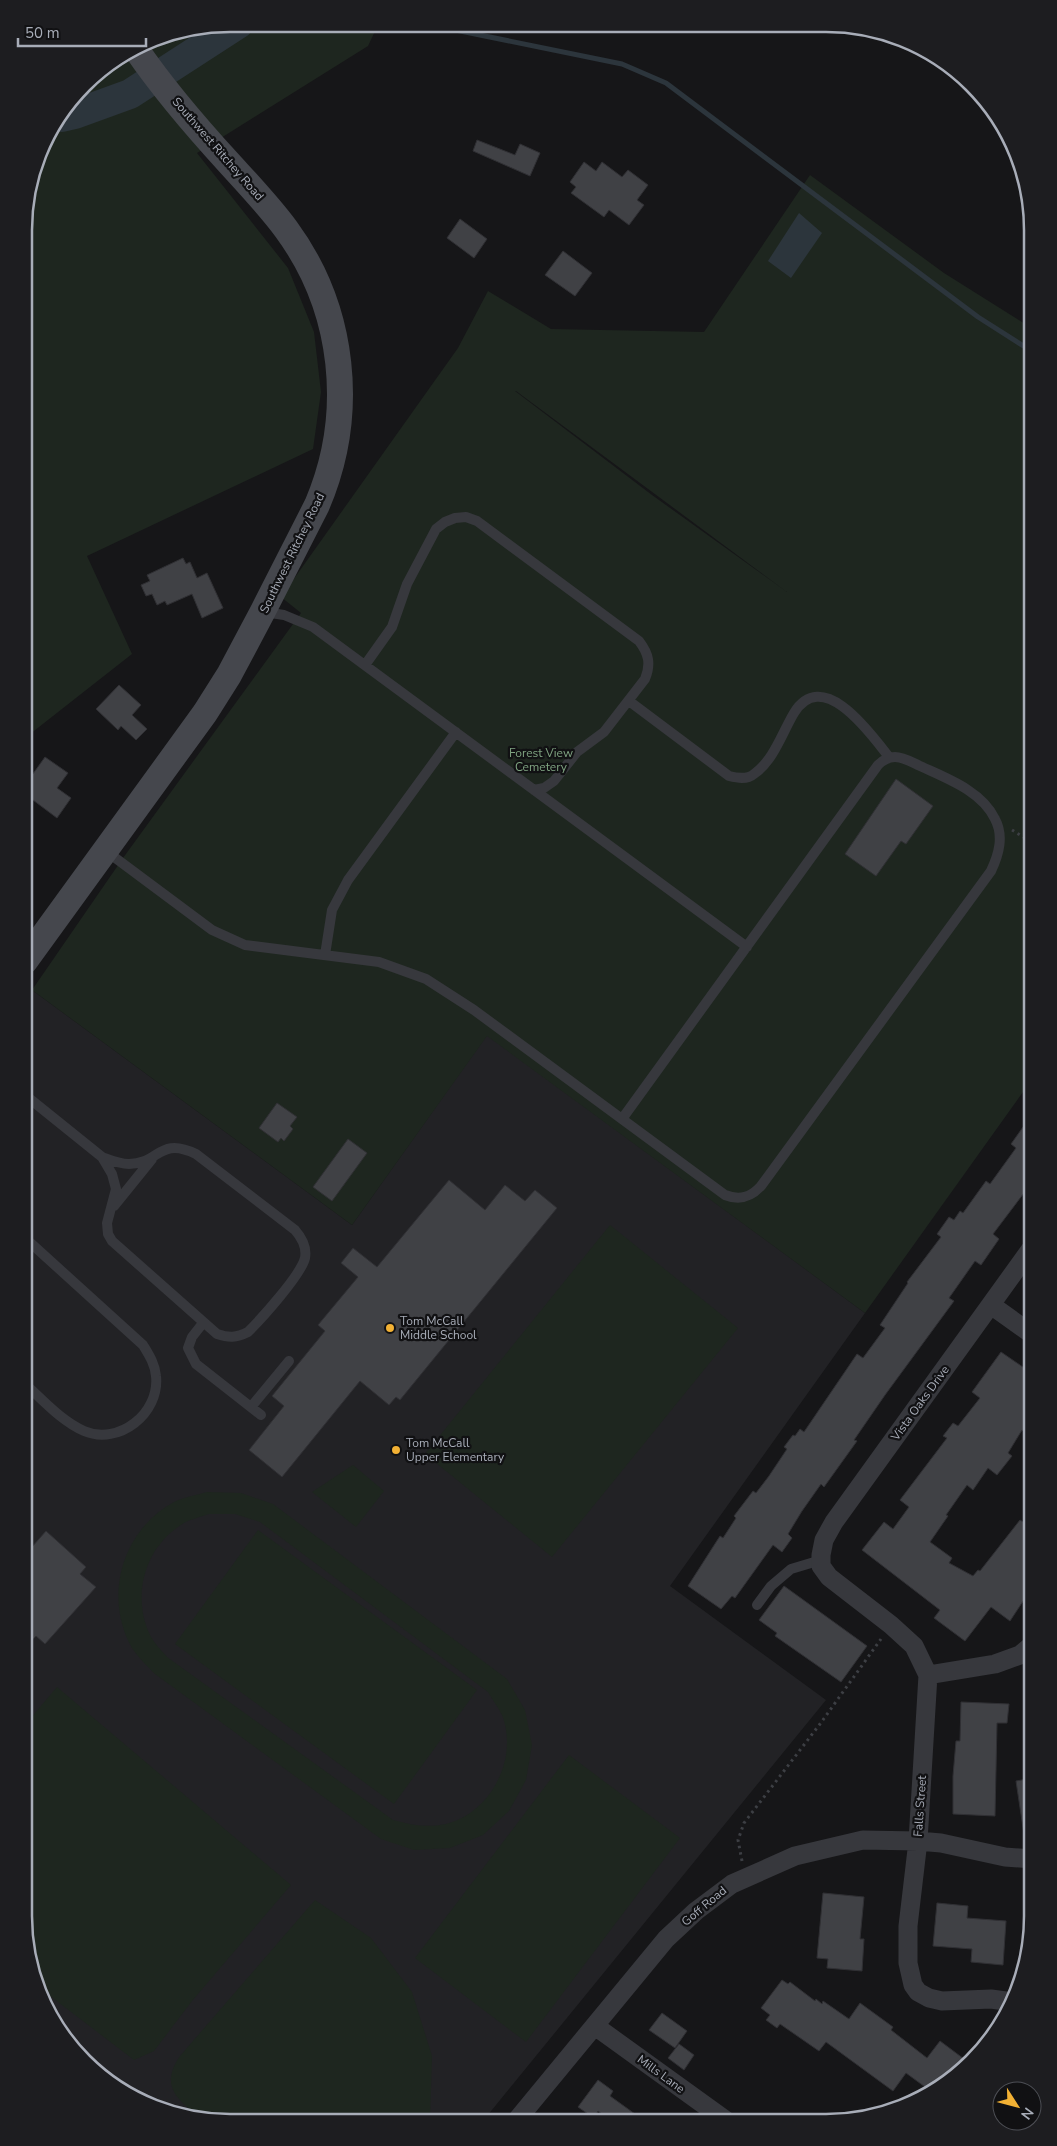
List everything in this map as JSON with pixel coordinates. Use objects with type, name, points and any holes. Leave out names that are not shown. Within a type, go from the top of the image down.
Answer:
[{"type":"street","name":"Southwest Ritchey Road","points":[[32,951],[204,713],[229,675],[310,520],[328,476],[338,433],[341,396],[336,341],[321,294],[300,248],[272,212],[179,106],[140,55]]},
{"type":"street","name":"Vista Oaks Drive","points":[[821,1563],[824,1540],[834,1522],[1024,1259]]},
{"type":"street","points":[[991,1305],[1024,1329]]},
{"type":"street","name":"Falls Street","points":[[821,1563],[836,1583],[891,1625],[914,1646],[928,1674],[918,1841],[908,1926],[908,1963],[913,1985],[923,1995],[942,2001],[991,1999],[1005,2001]]},
{"type":"street","points":[[928,1674],[995,1664],[1020,1655],[1024,1652]]},
{"type":"street","name":"Goff Road","points":[[522,2114],[666,1940],[724,1889],[749,1876],[795,1856],[863,1840],[918,1841],[1005,1857],[1024,1858]]},
{"type":"street","name":"Mills Lane","points":[[595,2026],[717,2114]]},
{"type":"lane","points":[[365,665],[392,627],[407,584],[436,529],[445,522],[455,518],[466,517],[477,521],[639,641],[647,654],[649,669],[645,679],[630,701],[604,732],[577,752],[554,781],[544,788],[534,790]]},
{"type":"lane","points":[[263,611],[284,615],[313,627],[747,947]]},
{"type":"lane","points":[[630,701],[728,776],[742,778],[754,775],[770,757],[795,711],[809,699],[818,697],[836,701],[868,729],[890,758]]},
{"type":"lane","points":[[325,955],[332,910],[348,880],[456,732]]},
{"type":"lane","points":[[105,850],[212,930],[245,945],[378,962],[426,979],[474,1010],[725,1195],[741,1198],[756,1192],[991,871],[998,855],[1000,837],[996,820],[986,805],[958,784],[903,758],[890,758],[878,765],[622,1119]]},
{"type":"lane","points":[[32,1101],[102,1157],[112,1174],[116,1189],[107,1223],[112,1241],[217,1334],[228,1338],[238,1337],[248,1332],[292,1281],[303,1265],[305,1246],[301,1236],[196,1154],[178,1148],[161,1150],[143,1161],[130,1164],[102,1157]]},
{"type":"lane","points":[[112,1208],[156,1154]]},
{"type":"lane","points":[[32,1244],[143,1345],[152,1360],[156,1377],[155,1394],[148,1410],[135,1423],[120,1432],[102,1435],[85,1432],[70,1423],[32,1389]]},
{"type":"lane","points":[[203,1323],[192,1337],[188,1348],[196,1364],[261,1415]]},
{"type":"lane","points":[[251,1407],[289,1361]]},
{"type":"lane","points":[[757,1605],[771,1586],[791,1569],[821,1563]]},
{"type":"path","points":[[996,820],[1024,837]]},
{"type":"path","points":[[749,1876],[740,1855],[740,1830],[820,1724],[891,1625]]},
{"type":"shaded area","points":[[799,213],[822,233],[791,278],[768,261]]},
{"type":"shaded area","name":"Tom McCall Upper Elementary","points":[[32,990],[352,1225],[487,1035],[865,1313],[670,1586],[826,1700],[489,2114],[231,2114],[205,2112],[167,2103],[143,2093],[110,2073],[73,2036],[53,2003],[43,1979],[36,1954],[32,1915]]},
{"type":"green space","points":[[231,32],[375,32],[368,46],[197,153],[288,268],[314,332],[321,392],[313,449],[87,556],[132,654],[32,733],[32,231],[36,192],[43,167],[53,143],[73,110],[100,82],[132,59],[167,43],[192,36]]},
{"type":"green space","name":"Forest View Cemetery","points":[[810,175],[944,273],[1024,323],[1024,1091],[865,1313],[487,1036],[352,1225],[32,990],[123,858],[301,613],[281,597],[458,348],[488,291],[551,329],[704,332]],"holes":[[[515,391],[516,391],[787,592],[652,495]]]},
{"type":"green space","points":[[610,1225],[738,1328],[552,1557],[425,1454]]},
{"type":"green space","points":[[353,1465],[384,1491],[356,1527],[312,1492]]},
{"type":"green space","points":[[207,1492],[241,1493],[273,1504],[507,1679],[525,1710],[532,1745],[526,1780],[509,1811],[483,1835],[450,1848],[414,1850],[381,1839],[155,1674],[137,1655],[123,1628],[119,1608],[119,1587],[123,1566],[130,1547],[141,1529],[156,1514],[174,1502]],"holes":[[[209,1514],[235,1514],[260,1522],[488,1692],[502,1715],[507,1749],[504,1765],[497,1782],[488,1796],[476,1808],[462,1818],[446,1824],[432,1826],[393,1820],[167,1657],[150,1635],[144,1620],[142,1588],[151,1558],[171,1533],[184,1523]]]},
{"type":"green space","points":[[258,1530],[477,1690],[394,1804],[175,1644]]},
{"type":"green space","points":[[57,1687],[291,1885],[192,2001],[154,2051],[134,2060],[50,1996],[39,1966],[34,1941],[32,1915],[32,1717]]},
{"type":"green space","points":[[569,1755],[680,1838],[526,2042],[415,1958]]},
{"type":"green space","points":[[315,1900],[371,1938],[412,1992],[432,2056],[430,2114],[231,2114],[192,2110],[180,2100],[172,2086],[171,2077],[180,2056]]},
{"type":"building","points":[[477,140],[515,155],[520,144],[540,153],[530,176],[473,151]]},
{"type":"building","points":[[584,162],[596,171],[602,162],[622,177],[628,170],[648,185],[637,200],[644,205],[629,225],[609,210],[604,217],[571,193],[576,187],[570,182]]},
{"type":"building","points":[[460,219],[487,239],[474,258],[447,238]]},
{"type":"building","points":[[563,251],[592,273],[575,296],[545,275]]},
{"type":"building","points":[[183,558],[186,564],[190,562],[197,578],[207,573],[223,608],[202,618],[192,594],[167,605],[165,601],[157,605],[152,594],[146,596],[141,585],[150,581],[147,575]]},
{"type":"building","points":[[119,685],[141,705],[132,715],[147,729],[136,740],[121,726],[118,730],[96,709]]},
{"type":"building","points":[[45,757],[68,773],[57,788],[71,798],[57,818],[32,799],[32,775]]},
{"type":"building","points":[[896,779],[933,806],[906,844],[901,841],[876,876],[845,854]]},
{"type":"building","points":[[277,1103],[297,1117],[290,1126],[293,1129],[284,1141],[281,1138],[278,1142],[259,1128]]},
{"type":"building","points":[[1024,1126],[1024,1193],[993,1234],[999,1239],[981,1265],[975,1261],[949,1298],[954,1301],[885,1395],[854,1440],[857,1441],[824,1487],[821,1484],[802,1511],[788,1534],[792,1538],[782,1552],[773,1545],[735,1598],[732,1596],[721,1609],[688,1586],[720,1536],[723,1538],[736,1518],[734,1516],[753,1491],[756,1493],[769,1476],[787,1449],[784,1447],[793,1435],[795,1436],[800,1429],[804,1432],[857,1354],[863,1358],[885,1328],[880,1325],[907,1282],[941,1237],[937,1234],[949,1217],[954,1220],[960,1211],[963,1213],[986,1181],[990,1184],[1016,1148],[1011,1144]]},
{"type":"building","points":[[348,1139],[367,1153],[332,1201],[313,1187]]},
{"type":"building","name":"Tom McCall Middle School","points":[[449,1180],[485,1210],[505,1185],[525,1201],[535,1190],[557,1208],[400,1400],[396,1397],[389,1405],[360,1381],[282,1477],[249,1450],[284,1406],[272,1396],[325,1331],[318,1325],[358,1277],[341,1263],[353,1248],[377,1267]]},
{"type":"building","points":[[1001,1352],[1024,1368],[1024,1431],[1022,1430],[1008,1453],[1012,1456],[997,1475],[988,1468],[973,1490],[967,1485],[930,1542],[952,1558],[949,1563],[973,1576],[978,1570],[980,1571],[1020,1520],[1024,1522],[1024,1600],[1010,1621],[991,1607],[965,1641],[934,1618],[940,1610],[862,1550],[884,1522],[893,1529],[909,1507],[900,1500],[947,1438],[943,1436],[953,1423],[958,1426],[980,1398],[972,1392]]},
{"type":"building","points":[[46,1531],[86,1567],[80,1574],[96,1587],[45,1644],[36,1636],[32,1640],[32,1547]]},
{"type":"building","points":[[784,1586],[867,1646],[841,1682],[775,1636],[777,1633],[759,1620]]},
{"type":"building","points":[[961,1702],[1009,1704],[1007,1723],[997,1723],[995,1816],[953,1814],[953,1776],[956,1741],[960,1741]]},
{"type":"building","points":[[1024,1780],[1024,1834],[1016,1781]]},
{"type":"building","points":[[823,1893],[864,1897],[860,1939],[864,1939],[862,1971],[827,1968],[828,1959],[817,1958]]},
{"type":"building","points":[[937,1903],[968,1906],[967,1918],[1006,1921],[1003,1965],[971,1962],[972,1949],[933,1946]]},
{"type":"building","points":[[782,1980],[788,1984],[790,1982],[815,2001],[816,1999],[822,2004],[823,2001],[849,2019],[860,2003],[893,2027],[891,2030],[927,2058],[940,2041],[963,2058],[947,2073],[925,2087],[906,2073],[893,2091],[826,2042],[819,2051],[780,2024],[777,2028],[766,2020],[770,2015],[761,2008]]},
{"type":"building","points":[[662,2013],[687,2031],[675,2048],[649,2030]]},
{"type":"building","points":[[679,2044],[694,2055],[684,2070],[668,2058]]},
{"type":"building","points":[[598,2080],[613,2091],[610,2096],[635,2114],[602,2114],[598,2111],[596,2114],[588,2114],[578,2107]]},
{"type":"waterway","points":[[70,115],[130,94],[225,32]]},
{"type":"waterway","points":[[465,32],[622,64],[666,83],[978,317],[1024,346]]},
{"type":"place","name":"Tom McCall Middle School","points":[[390,1328]]},
{"type":"place","name":"Tom McCall Upper Elementary","points":[[396,1450]]}]
